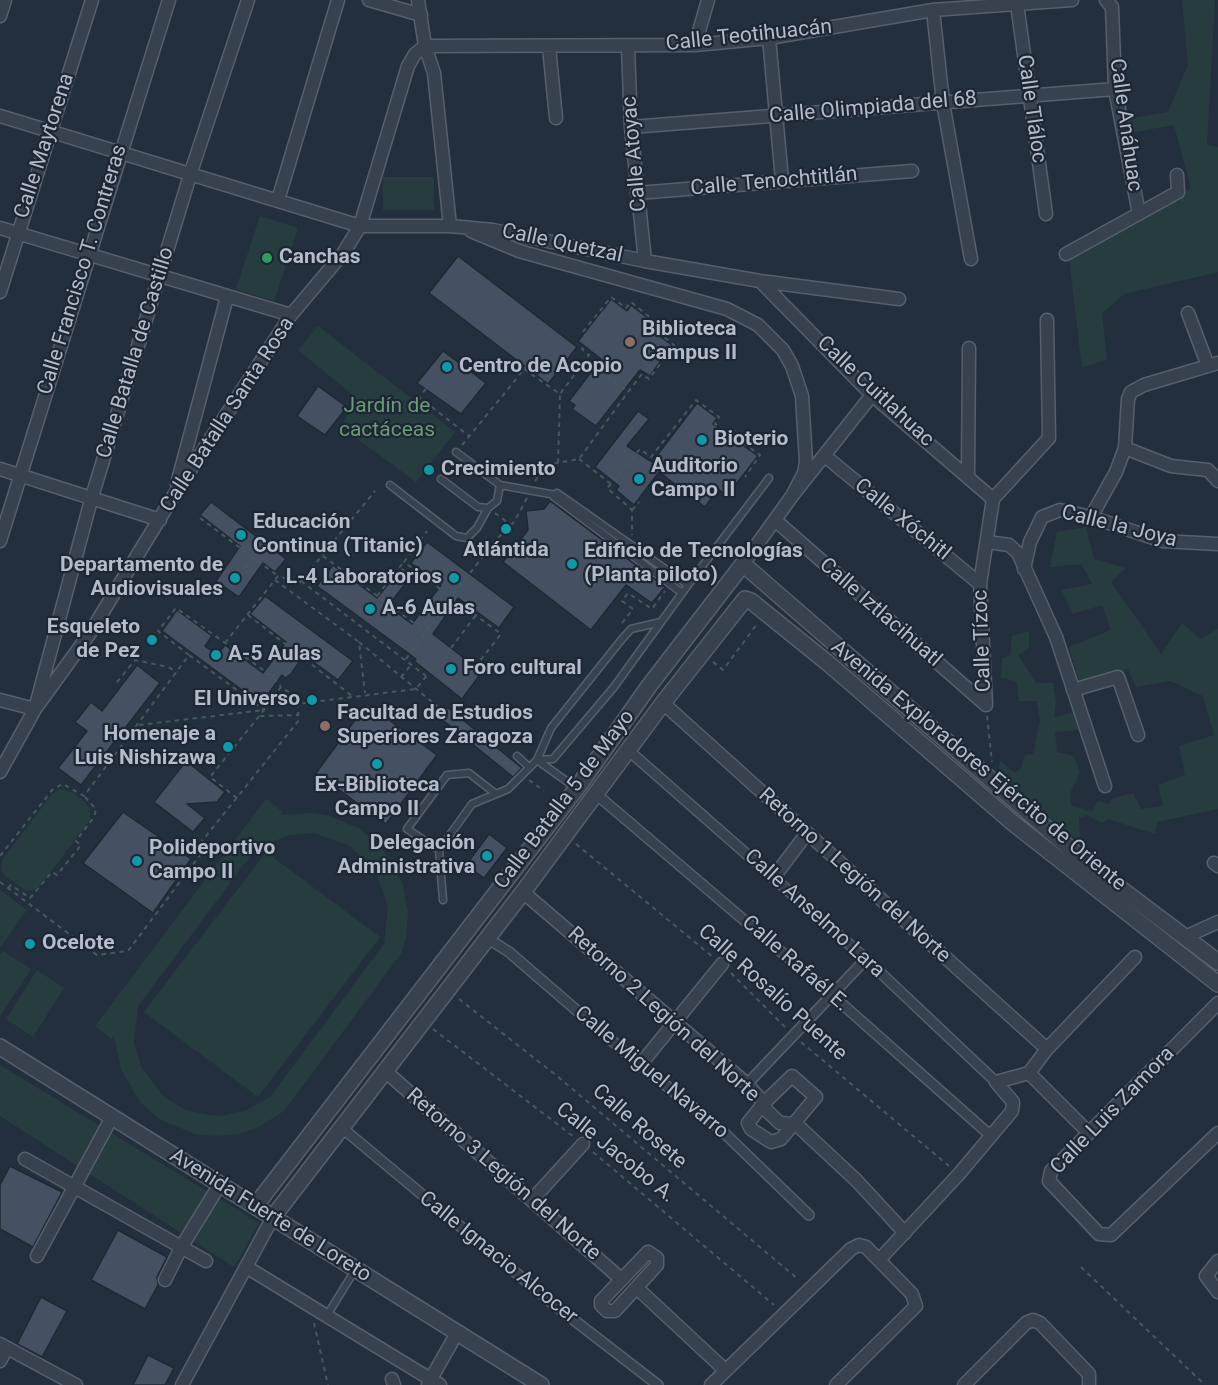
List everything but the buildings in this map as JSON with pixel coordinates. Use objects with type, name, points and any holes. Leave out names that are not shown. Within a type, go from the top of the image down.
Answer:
[{"type":"street","points":[[0,16],[5,0]]},
{"type":"street","name":"Calle Maytorena","points":[[0,292],[92,0]]},
{"type":"street","name":"Calle Francisco T. Contreras","points":[[0,541],[169,0]]},
{"type":"street","name":"Calle Batalla de Castillo","points":[[35,709],[91,500],[191,172],[248,0]]},
{"type":"street","points":[[278,200],[338,0]]},
{"type":"street","points":[[369,0],[421,15]]},
{"type":"street","points":[[418,0],[425,46],[434,73],[450,226]]},
{"type":"street","points":[[695,45],[708,0]]},
{"type":"street","name":"Calle Teotihuacán","points":[[425,46],[695,45],[769,38],[933,10],[1072,0]]},
{"type":"street","name":"Calle Anáhuac","points":[[1107,0],[1112,7],[1115,89],[1139,214]]},
{"type":"street","name":"Calle Tláloc","points":[[1017,4],[1046,214]]},
{"type":"street","points":[[933,10],[943,103],[971,259]]},
{"type":"street","points":[[769,38],[782,180]]},
{"type":"street","name":"Calle Batalla Santa Rosa","points":[[0,772],[35,709],[90,633],[174,495],[291,315],[345,252],[360,226],[408,66],[415,54],[425,46]]},
{"type":"street","points":[[549,47],[556,118]]},
{"type":"street","name":"Calle Atoyac","points":[[628,47],[631,128],[645,261]]},
{"type":"street","name":"Calle Olimpiada del 68","points":[[631,128],[1028,94],[1115,89]]},
{"type":"street","name":"Calle Quetzal","points":[[0,116],[191,172],[360,226],[450,226],[493,230],[645,261],[760,281],[899,299]]},
{"type":"street","name":"Calle Tenochtitlán","points":[[637,193],[912,171]]},
{"type":"street","points":[[1066,254],[1178,192],[1177,175]]},
{"type":"street","points":[[0,228],[291,315]]},
{"type":"street","name":"Calle Cuitlahuac","points":[[464,228],[519,251],[727,309],[758,325],[783,351],[792,366],[802,396],[806,462],[804,473],[792,496]]},
{"type":"street","name":"Calle Cuitlahuac","points":[[760,281],[872,395],[993,499]]},
{"type":"street","points":[[174,495],[227,297]]},
{"type":"street","points":[[1091,517],[1116,472],[1125,448],[1128,399],[1131,392],[1144,385],[1213,364],[1188,313]]},
{"type":"street","points":[[993,499],[1049,438],[1047,320]]},
{"type":"street","points":[[968,476],[969,348]]},
{"type":"street","name":"Calle Batalla 5 de Mayo","points":[[256,1205],[578,786],[649,686],[792,496],[872,395]]},
{"type":"street","points":[[1125,448],[1171,466],[1213,469],[1218,481]]},
{"type":"street","name":"Calle Xóchitl","points":[[825,456],[980,584]]},
{"type":"street","points":[[0,469],[91,500],[160,520]]},
{"type":"street","name":"Calle Tízoc","points":[[986,705],[980,584],[993,499]]},
{"type":"street","name":"Calle la Joya","points":[[1024,569],[1030,542],[1042,517],[1060,510],[1091,517],[1162,541],[1218,544]]},
{"type":"street","name":"Calle Iztlacihuatl","points":[[775,520],[986,705]]},
{"type":"street","points":[[987,542],[1014,548],[1056,637],[1105,786]]},
{"type":"street","name":"Avenida Exploradores Ejército de Oriente","points":[[743,564],[994,783],[1085,870],[1218,984]]},
{"type":"street","name":"Calle Batalla 5 de Mayo","points":[[182,1385],[248,1268],[273,1217],[523,892],[701,653],[742,601],[751,601]]},
{"type":"street","name":"Avenida Exploradores Ejército de Oriente","points":[[751,601],[1013,823],[1185,937],[1218,962]]},
{"type":"street","points":[[1073,690],[1118,677],[1138,735]]},
{"type":"street","points":[[0,700],[35,709]]},
{"type":"street","name":"Retorno 1 Legión del Norte","points":[[663,703],[1047,1049]]},
{"type":"street","name":"Calle Anselmo Lara","points":[[628,750],[866,959],[996,1082]]},
{"type":"street","points":[[578,786],[596,794]]},
{"type":"street","name":"Calle Rafaél E.","points":[[596,794],[832,995],[991,1136]]},
{"type":"street","points":[[774,877],[807,833]]},
{"type":"street","name":"Retorno 2 Legión del Norte","points":[[523,892],[747,1084],[764,1103],[766,1110],[780,1123],[796,1124],[857,1181],[905,1233]]},
{"type":"street","points":[[1185,937],[1218,922]]},
{"type":"street","points":[[471,924],[488,938]]},
{"type":"street","name":"Calle Miguel Navarro","points":[[488,938],[509,952],[640,1065],[717,1126],[810,1215]]},
{"type":"street","points":[[879,1260],[959,1174],[1014,1105],[996,1082],[1029,1073],[1047,1049],[1135,957]]},
{"type":"street","points":[[747,1084],[866,959]]},
{"type":"street","points":[[640,1065],[722,964]]},
{"type":"street","name":"Calle Luis Zamora","points":[[1218,1003],[1048,1177],[1050,1184],[1099,1234],[1107,1236],[1114,1233],[1218,1133]]},
{"type":"street","points":[[406,1010],[424,1022]]},
{"type":"street","name":"Avenida Fuerte de Loreto","points":[[0,1047],[541,1385]]},
{"type":"street","name":"Retorno 3 Legión del Norte","points":[[384,1070],[621,1279]]},
{"type":"street","points":[[1029,1073],[1089,1133]]},
{"type":"street","points":[[795,1077],[816,1097],[796,1124],[778,1141],[766,1141],[748,1124],[787,1079],[795,1077]]},
{"type":"street","points":[[37,1257],[112,1117]]},
{"type":"street","name":"Calle Ignacio Alcocer","points":[[341,1127],[557,1307],[658,1385]]},
{"type":"street","points":[[531,1200],[583,1143]]},
{"type":"street","points":[[25,1159],[74,1189],[206,1261]]},
{"type":"street","points":[[165,1280],[182,1246],[220,1184]]},
{"type":"street","points":[[711,1385],[783,1313],[858,1245],[866,1247],[916,1301],[914,1310],[836,1385]]},
{"type":"street","points":[[652,1253],[658,1259],[658,1264],[637,1288],[615,1311],[607,1311],[601,1305],[602,1301],[644,1254],[652,1253]]},
{"type":"street","points":[[1218,1261],[1206,1272],[1206,1276],[1218,1292]]},
{"type":"street","points":[[248,1268],[432,1383],[457,1333]]},
{"type":"street","points":[[637,1288],[725,1370]]},
{"type":"street","points":[[964,1385],[1026,1323],[1033,1320],[1040,1323],[1089,1374],[1089,1385]]},
{"type":"street","points":[[0,1361],[4,1346],[76,1385]]},
{"type":"lane","points":[[456,452],[501,485],[556,495],[557,493],[688,585]]},
{"type":"lane","points":[[537,760],[553,759],[614,687],[770,478]]},
{"type":"lane","points":[[441,479],[469,502],[478,507],[488,508]]},
{"type":"lane","points":[[390,485],[456,536],[467,538],[477,528],[488,508],[497,501],[501,485]]},
{"type":"lane","points":[[556,495],[554,497],[682,593]]},
{"type":"lane","points":[[443,900],[439,850],[472,804],[508,789],[537,760],[550,728],[632,629],[661,622]]},
{"type":"lane","points":[[517,756],[529,767]]},
{"type":"lane","points":[[537,760],[578,786]]},
{"type":"lane","points":[[439,850],[407,829],[447,775],[469,773],[496,794]]},
{"type":"lane","points":[[326,1317],[355,1270]]},
{"type":"path","points":[[406,659],[452,597],[511,525],[547,465],[558,463],[579,459],[642,374],[649,379],[674,345],[660,334],[664,329],[631,302],[626,308],[611,297],[582,333],[590,339],[582,349],[589,355],[560,394],[558,463]]},
{"type":"path","points":[[585,360],[628,392]]},
{"type":"path","points":[[456,452],[525,368],[560,394]]},
{"type":"path","points":[[426,389],[419,397],[469,436]]},
{"type":"path","points":[[632,510],[608,488],[640,448],[651,457],[696,400],[719,417],[715,424],[760,455],[745,477]]},
{"type":"path","points":[[579,459],[611,484]]},
{"type":"path","points":[[200,518],[278,576],[299,583],[375,491]]},
{"type":"path","points":[[633,545],[632,510],[639,502]]},
{"type":"path","points":[[488,508],[511,525]]},
{"type":"path","points":[[377,596],[427,531]]},
{"type":"path","points":[[323,556],[426,632]]},
{"type":"path","points":[[245,568],[253,557]]},
{"type":"path","points":[[404,562],[501,634],[475,667]]},
{"type":"path","points":[[225,643],[278,576]]},
{"type":"path","points":[[275,580],[359,642],[544,791]]},
{"type":"path","points":[[302,581],[426,676]]},
{"type":"path","points":[[0,882],[97,956],[128,951],[207,846],[202,841],[299,720],[296,697],[176,608],[158,631],[264,710]]},
{"type":"path","points":[[248,615],[352,696]]},
{"type":"path","points":[[451,648],[476,615]]},
{"type":"path","points":[[701,653],[723,670],[757,624]]},
{"type":"path","points":[[359,642],[365,693]]},
{"type":"path","points":[[289,659],[294,650]]},
{"type":"path","points":[[272,678],[294,650]]},
{"type":"path","points":[[84,796],[189,655]]},
{"type":"path","points":[[117,682],[135,660],[168,667],[177,672]]},
{"type":"path","points":[[401,676],[411,664]]},
{"type":"path","points":[[272,678],[277,672]]},
{"type":"path","points":[[297,704],[365,693],[416,689],[429,673]]},
{"type":"path","points":[[238,798],[210,777],[281,687]]},
{"type":"path","name":"Calle Tízoc","points":[[986,705],[994,783]]},
{"type":"path","points":[[138,725],[264,710]]},
{"type":"path","points":[[259,716],[299,715]]},
{"type":"path","points":[[0,856],[53,789],[63,784],[84,796],[96,809],[94,817],[76,841],[81,845],[57,875],[52,872],[30,898],[11,885],[8,888]]},
{"type":"path","name":"Calle Rosalío Puente","points":[[564,836],[722,964],[793,1035],[959,1174]]},
{"type":"path","name":"Calle Rosete","points":[[447,990],[557,1076],[669,1173],[810,1289]]},
{"type":"path","name":"Calle Jacobo A.","points":[[424,1022],[583,1143],[783,1313]]},
{"type":"path","points":[[1081,1267],[1204,1385]]},
{"type":"path","points":[[311,1308],[328,1385]]},
{"type":"green space","points":[[1182,0],[1215,0],[1207,145],[1218,147],[1218,272],[1124,294],[1102,313],[1107,359],[1082,368],[1069,257],[1191,188],[1174,125],[1129,133],[1128,119],[1168,112],[1188,65]]},
{"type":"green space","name":"Canchas","points":[[383,177],[434,177],[434,210],[383,210]]},
{"type":"green space","name":"Canchas","points":[[260,216],[298,228],[274,301],[236,289]]},
{"type":"green space","name":"Jardín de cactáceas","points":[[318,326],[455,432],[416,482],[340,426],[359,400],[298,350]]},
{"type":"green space","points":[[1086,527],[1094,559],[1126,568],[1111,582],[1161,654],[1182,623],[1200,639],[1218,629],[1218,809],[1157,822],[1155,834],[1108,819],[1102,823],[1087,815],[1079,818],[1080,842],[997,775],[1000,761],[1015,773],[1021,768],[1025,755],[1033,754],[1040,721],[1037,701],[1019,701],[1017,682],[1001,677],[1002,658],[1010,655],[1012,636],[1029,631],[1029,648],[1018,655],[1036,683],[1053,683],[1056,702],[1054,718],[1074,712],[1079,730],[1055,732],[1057,752],[1074,756],[1080,773],[1070,793],[1071,805],[1091,812],[1098,801],[1109,804],[1113,798],[1133,793],[1141,809],[1163,806],[1158,785],[1185,775],[1179,746],[1214,735],[1203,696],[1170,681],[1136,687],[1128,669],[1079,681],[1069,647],[1111,630],[1102,605],[1073,614],[1061,590],[1092,584],[1082,564],[1050,567],[1057,532]]},
{"type":"green space","points":[[60,789],[72,792],[85,802],[90,810],[90,820],[40,886],[32,891],[25,890],[5,876],[1,869],[2,860],[52,794]]},
{"type":"green space","points":[[266,799],[283,812],[281,815],[313,813],[330,816],[358,828],[378,844],[393,864],[403,886],[408,912],[406,938],[402,952],[284,1111],[259,1127],[239,1134],[217,1136],[195,1134],[161,1120],[141,1103],[121,1070],[114,1035],[111,1039],[95,1026]],"holes":[[[314,833],[350,846],[376,872],[388,907],[384,944],[270,1097],[247,1110],[222,1116],[183,1109],[162,1095],[141,1066],[134,1042],[138,1006],[254,851],[288,835]]]},
{"type":"green space","points":[[266,852],[380,937],[258,1097],[144,1012]]},
{"type":"green space","points":[[0,890],[27,910],[0,948]]},
{"type":"green space","points":[[3,951],[31,969],[0,1016],[0,956]]},
{"type":"green space","points":[[37,970],[64,988],[33,1037],[6,1019]]},
{"type":"green space","points":[[0,1065],[259,1223],[234,1267],[0,1116]]},
{"type":"place","name":"Canchas","points":[[267,258]]},
{"type":"place","name":"Biblioteca Campus II","points":[[630,342]]},
{"type":"place","name":"Centro de Acopio","points":[[447,367]]},
{"type":"place","name":"Bioterio","points":[[702,440]]},
{"type":"place","name":"Crecimiento","points":[[429,470]]},
{"type":"place","name":"Auditorio Campo II","points":[[639,479]]},
{"type":"place","name":"Atlántida","points":[[506,529]]},
{"type":"place","name":"Educación Continua (Titanic)","points":[[241,535]]},
{"type":"place","name":"Edificio de Tecnologías (Planta piloto)","points":[[572,564]]},
{"type":"place","name":"Departamento de Audiovisuales","points":[[235,578]]},
{"type":"place","name":"L-4 Laboratorios","points":[[454,578]]},
{"type":"place","name":"A-6 Aulas","points":[[370,609]]},
{"type":"place","name":"Esqueleto de Pez","points":[[152,640]]},
{"type":"place","name":"A-5 Aulas","points":[[216,655]]},
{"type":"place","name":"Foro cultural","points":[[451,669]]},
{"type":"place","name":"El Universo","points":[[312,700]]},
{"type":"place","name":"Facultad de Estudios Superiores Zaragoza","points":[[325,726]]},
{"type":"place","name":"Homenaje a Luis Nishizawa","points":[[228,747]]},
{"type":"place","name":"Ex-Biblioteca Campo II","points":[[377,764]]},
{"type":"place","name":"Delegación Administrativa","points":[[487,856]]},
{"type":"place","name":"Polideportivo Campo II","points":[[137,861]]},
{"type":"place","name":"Ocelote","points":[[30,944]]}]
